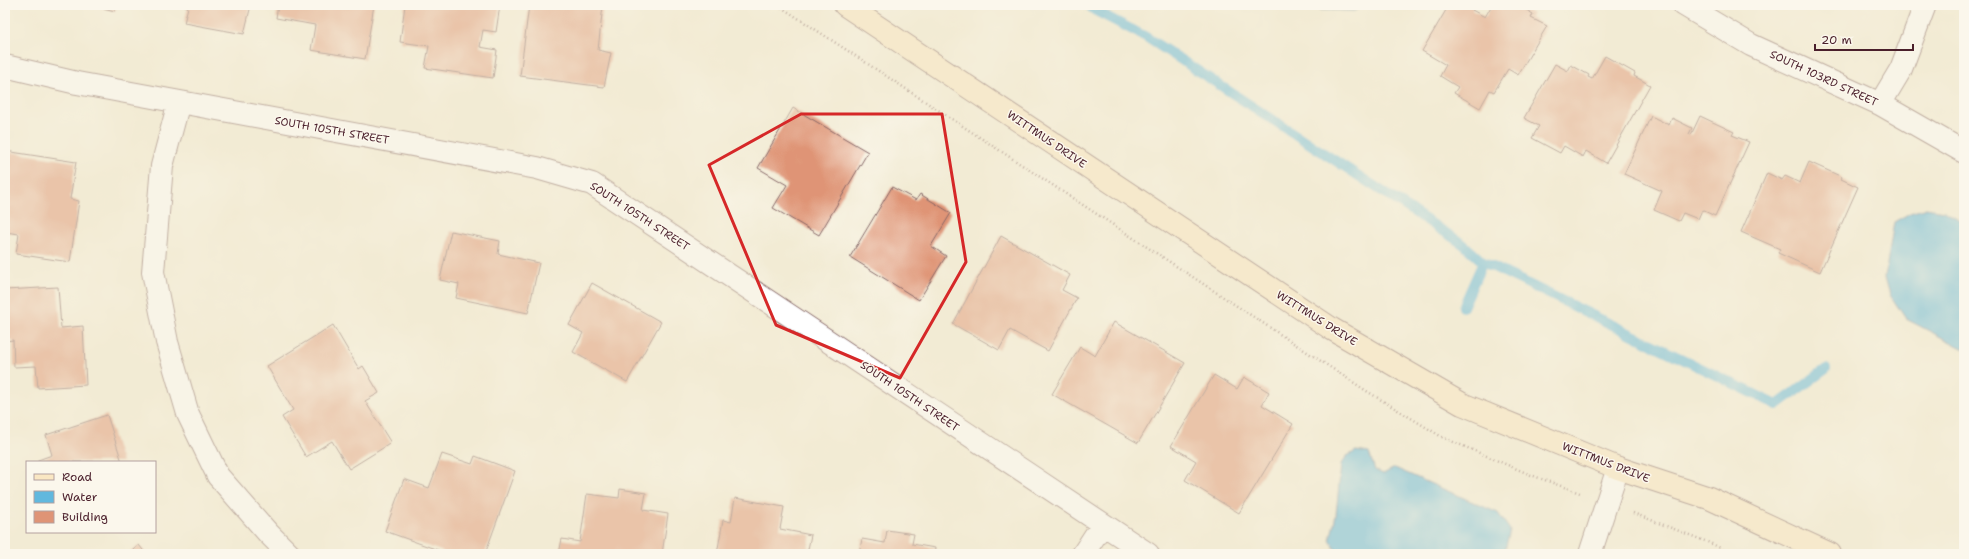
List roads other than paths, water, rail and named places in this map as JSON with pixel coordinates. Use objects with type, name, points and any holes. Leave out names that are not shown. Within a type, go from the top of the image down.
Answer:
[{"type":"street","name":"WITTMUS DRIVE","points":[[845,5],[1332,329],[1462,404],[1618,468],[1709,498],[1830,554]]},
{"type":"street","name":"SOUTH 103RD STREET","points":[[1684,5],[1751,44],[1880,104],[1964,152]]},
{"type":"street","points":[[1880,104],[1901,69],[1926,5]]},
{"type":"street","name":"SOUTH 105TH STREET","points":[[5,66],[77,83],[537,168],[592,184],[1102,525],[1148,554]]},
{"type":"street","points":[[179,102],[162,166],[153,272],[167,342],[188,414],[218,476],[268,533],[289,554]]},
{"type":"street","points":[[1590,554],[1618,468]]},
{"type":"street","points":[[1083,554],[1102,525]]},
{"type":"water","points":[[1310,5],[1365,5],[1354,11],[1320,10]]},
{"type":"water","points":[[1926,208],[1944,211],[1964,222],[1964,349],[1906,319],[1890,295],[1885,277],[1894,222],[1910,213]]},
{"type":"water","points":[[1356,451],[1369,453],[1375,470],[1383,474],[1395,468],[1498,513],[1510,530],[1504,554],[1341,554],[1335,549],[1330,540],[1336,515],[1341,464],[1347,456]]},
{"type":"waterway","points":[[1088,5],[1094,10],[1146,37],[1463,244],[1483,262],[1463,307]]},
{"type":"waterway","points":[[1483,262],[1777,405],[1826,369]]}]
